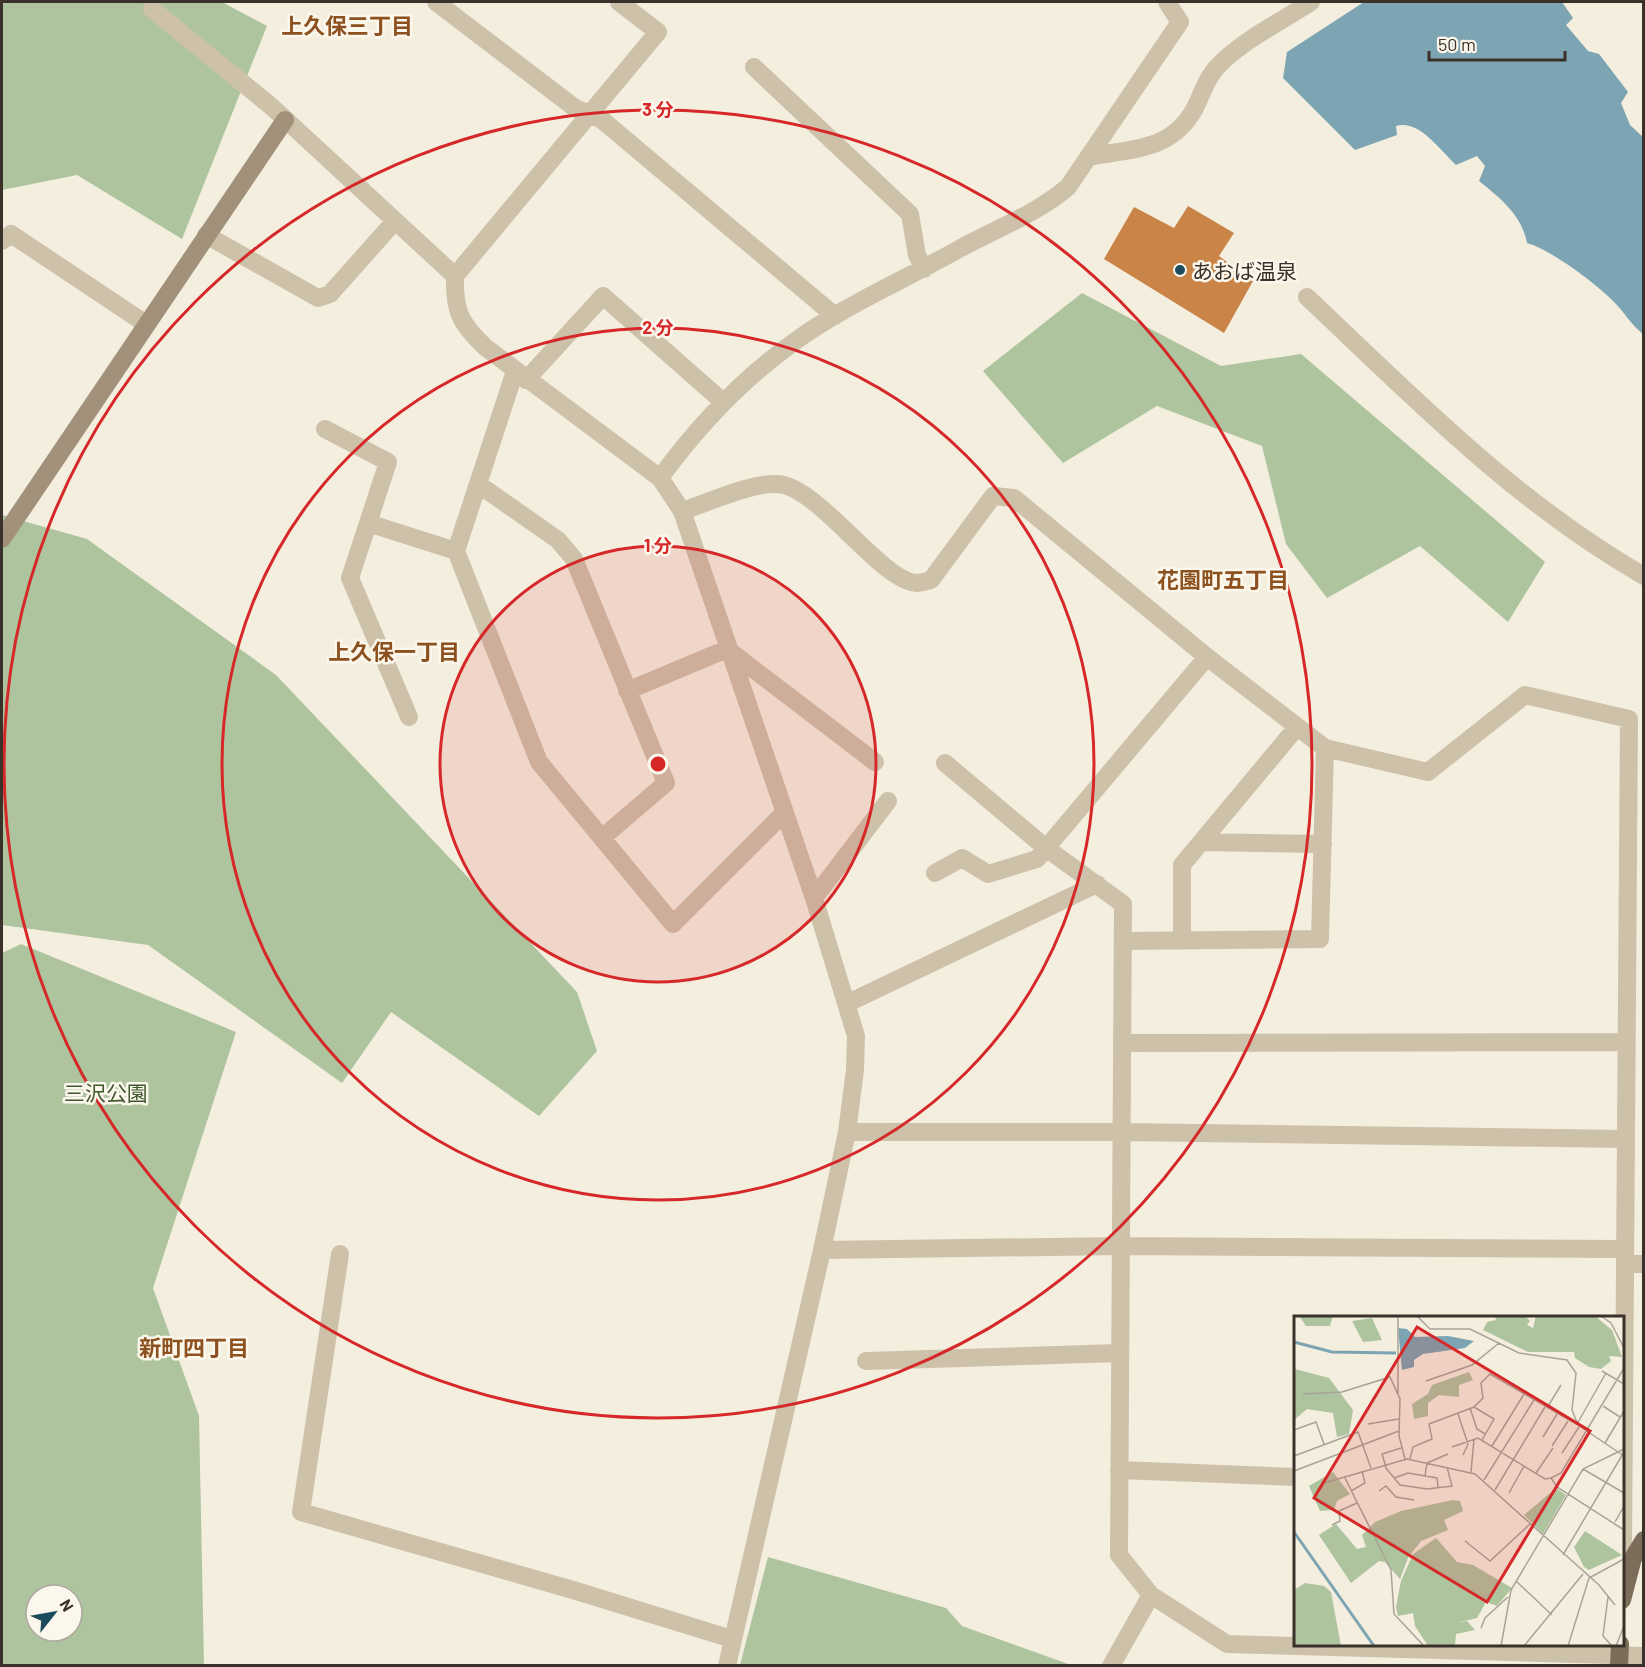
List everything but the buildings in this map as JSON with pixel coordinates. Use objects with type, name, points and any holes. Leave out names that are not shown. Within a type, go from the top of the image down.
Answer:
[{"type":"main road","points":[[1624,1579],[1640,1546]]},
{"type":"street","points":[[436,2],[575,108],[601,119],[835,316]]},
{"type":"street","points":[[619,2],[658,32],[455,276],[454,297],[458,314],[467,329],[521,376],[660,478],[682,512],[814,898],[856,1036],[855,1070],[847,1132],[798,1358],[727,1665]]},
{"type":"street","points":[[660,478],[722,401],[795,341],[835,316],[1047,205],[1068,187],[1180,22],[1167,2]]},
{"type":"street","points":[[1088,157],[1156,145],[1178,132],[1194,109],[1208,79],[1220,63],[1311,2]]},
{"type":"street","points":[[152,9],[285,120],[455,276]]},
{"type":"street","points":[[754,67],[910,214],[916,255],[924,268]]},
{"type":"street","points":[[2,539],[285,120]]},
{"type":"street","points":[[206,236],[318,298],[330,294],[395,221]]},
{"type":"street","points":[[2,241],[11,234],[146,324]]},
{"type":"street","points":[[722,401],[603,296],[521,376],[478,484],[456,551],[539,762],[673,924],[784,813]]},
{"type":"street","points":[[1308,297],[1469,451],[1546,514],[1644,576]]},
{"type":"street","points":[[325,429],[388,462],[350,578],[409,717]]},
{"type":"street","points":[[478,484],[558,540],[574,559],[666,783],[603,837]]},
{"type":"street","points":[[682,512],[766,484],[785,485],[809,499],[896,575],[916,583],[931,580],[993,496],[1014,498],[1207,657],[1325,748],[1428,771],[1525,695],[1629,719],[1625,1139],[1631,1259],[1624,1363]]},
{"type":"street","points":[[368,523],[456,551]]},
{"type":"street","points":[[627,691],[727,649]]},
{"type":"street","points":[[727,649],[875,762]]},
{"type":"street","points":[[935,873],[962,858],[988,874],[1037,859],[1207,657]]},
{"type":"street","points":[[1182,941],[1182,865],[1298,727]]},
{"type":"street","points":[[1124,941],[1320,939],[1325,748]]},
{"type":"street","points":[[945,764],[1046,848],[1123,904],[1119,1555],[1151,1595],[1227,1644],[1294,1646]]},
{"type":"street","points":[[814,898],[888,801]]},
{"type":"street","points":[[1201,842],[1323,844]]},
{"type":"street","points":[[848,1004],[1097,884]]},
{"type":"street","points":[[1123,1043],[1626,1042]]},
{"type":"street","points":[[847,1132],[1121,1132],[1625,1139]]},
{"type":"street","points":[[822,1250],[1120,1246],[1631,1259]]},
{"type":"street","points":[[340,1254],[301,1512],[573,1590],[732,1639]]},
{"type":"street","points":[[866,1360],[1119,1353]]},
{"type":"street","points":[[1119,1470],[1294,1477]]},
{"type":"street","points":[[1624,1548],[1640,1546]]},
{"type":"street","points":[[1111,1665],[1151,1595]]},
{"type":"street","points":[[1298,1646],[1644,1656]]},
{"type":"green space","points":[[2,2],[222,2],[267,26],[182,239],[77,175],[2,190]]},
{"type":"green space","points":[[1082,293],[1221,366],[1301,354],[1545,562],[1508,622],[1420,546],[1327,598],[1286,544],[1262,446],[1157,406],[1063,463],[983,371]]},
{"type":"green space","points":[[2,515],[87,539],[276,675],[577,992],[597,1051],[539,1116],[391,1012],[342,1083],[148,945],[2,925]]},
{"type":"green space","name":"三沢公園","points":[[21,944],[236,1032],[153,1288],[199,1416],[204,1665],[2,1665],[2,953]]},
{"type":"green space","points":[[768,1557],[946,1608],[962,1626],[1071,1665],[740,1665]]},
{"type":"water","points":[[1364,2],[1562,2],[1573,18],[1566,25],[1588,51],[1599,54],[1628,92],[1621,103],[1630,125],[1643,137],[1643,334],[1594,284],[1560,259],[1527,243],[1520,224],[1509,208],[1479,181],[1485,166],[1477,156],[1456,165],[1429,137],[1405,125],[1396,126],[1397,135],[1355,150],[1283,78],[1287,52]]},
{"type":"place","name":"あおば温泉","points":[[1180,270]]},
{"type":"district","name":"上久保三丁目","points":[[347,25]]},
{"type":"district","name":"花園町五丁目","points":[[1223,579]]},
{"type":"district","name":"上久保一丁目","points":[[394,651]]},
{"type":"district","name":"新町四丁目","points":[[194,1347]]}]
